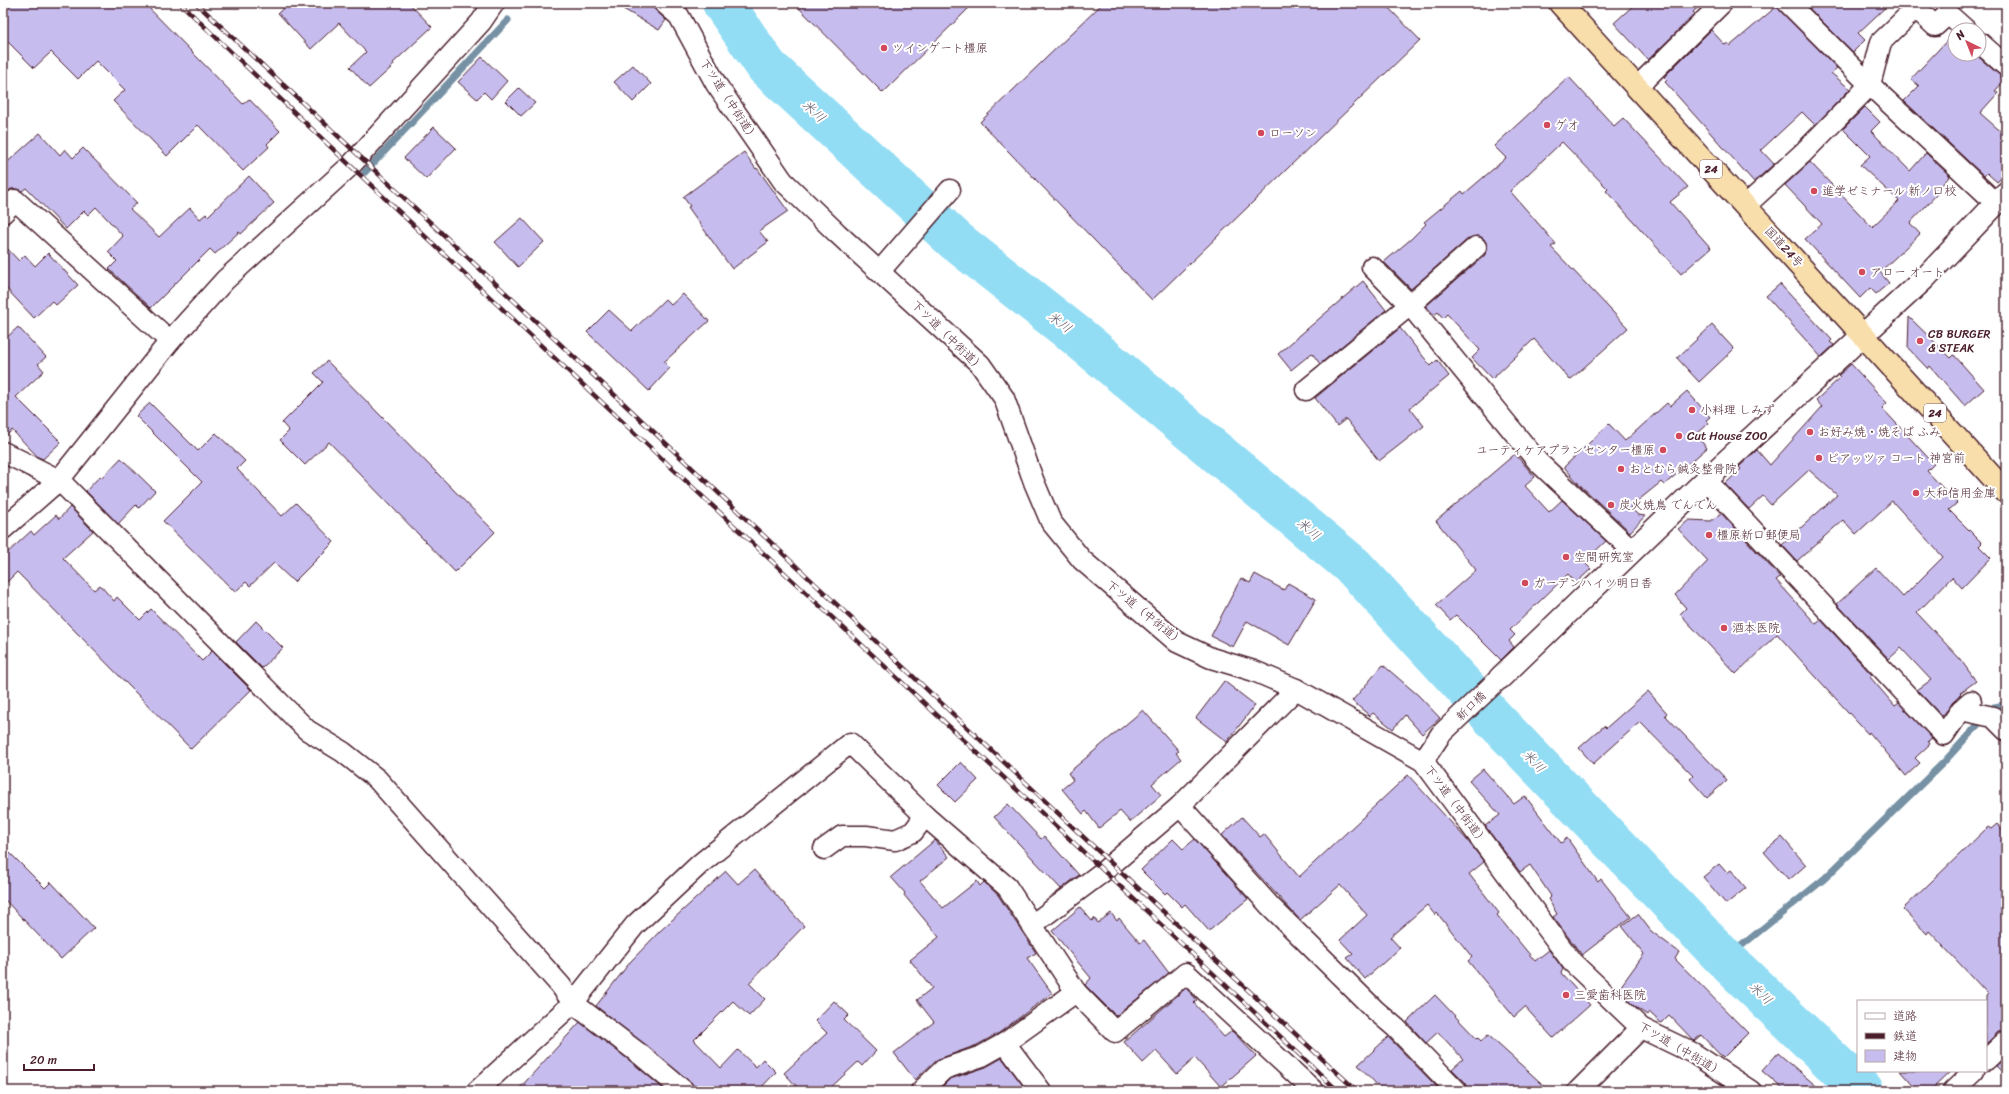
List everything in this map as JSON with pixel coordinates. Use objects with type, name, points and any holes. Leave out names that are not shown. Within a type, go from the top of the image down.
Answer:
[{"type":"highway","name":"国道24号","points":[[1560,3],[2006,492]]},
{"type":"street","points":[[3,529],[59,480],[170,341],[225,280],[351,165],[480,22],[494,3]]},
{"type":"street","name":"下ツ道（中街道）","points":[[664,3],[679,16],[716,84],[783,180],[837,233],[885,266],[980,364],[1004,398],[1034,482],[1051,522],[1082,560],[1177,642],[1211,658],[1254,671],[1296,689],[1423,761],[1572,962],[1641,1028],[1693,1053],[1752,1091]]},
{"type":"street","points":[[1637,88],[1722,3]]},
{"type":"street","points":[[1500,678],[1706,480],[1925,278],[2001,198],[1870,85],[1788,3]]},
{"type":"street","points":[[1745,206],[1803,153],[1870,85],[1882,42],[1914,5],[1935,26],[1948,14],[1957,22]]},
{"type":"street","points":[[1987,49],[2006,66]]},
{"type":"street","points":[[885,266],[950,190]]},
{"type":"street","points":[[3,213],[15,200],[170,341]]},
{"type":"street","points":[[1306,390],[1410,305],[1476,247]]},
{"type":"street","points":[[1372,267],[1410,305],[1538,462],[1633,551]]},
{"type":"street","points":[[3,452],[59,480],[307,730],[343,752],[376,779],[561,986],[573,1003],[642,1055],[684,1091]]},
{"type":"street","points":[[1706,480],[1944,734],[1966,705],[1993,717],[2006,730]]},
{"type":"street","name":"新口橋","points":[[1423,761],[1441,734],[1500,678]]},
{"type":"street","points":[[1032,925],[1104,871],[1180,806],[1296,689]]},
{"type":"street","points":[[477,1091],[573,1003],[635,925],[700,864],[850,743],[925,816],[1007,887],[1076,992],[1115,1032],[1186,973],[1314,1091]]},
{"type":"street","points":[[1180,806],[1270,906],[1375,1010],[1396,1028],[1457,1091]]},
{"type":"street","points":[[824,849],[842,836],[866,836],[895,840],[913,832],[925,816]]},
{"type":"street","points":[[921,1091],[944,1069],[982,1056],[1005,1043],[1076,992]]},
{"type":"street","points":[[1578,1091],[1641,1028]]},
{"type":"street","points":[[1987,1059],[2006,1041]]},
{"type":"street","points":[[1005,1043],[1041,1091]]},
{"type":"street","points":[[1953,1091],[1973,1072]]},
{"type":"building","points":[[9,3],[144,3],[243,104],[249,99],[280,131],[267,144],[269,147],[243,171],[198,125],[167,156],[113,101],[125,90],[96,61],[78,79],[51,52],[34,68],[3,37],[3,9]]},
{"type":"building","points":[[289,3],[409,3],[432,27],[393,63],[394,65],[369,88],[350,67],[366,52],[339,23],[311,49],[278,13]]},
{"type":"building","points":[[613,3],[648,3],[666,20],[659,30]]},
{"type":"building","name":"ツインゲート橿原","points":[[794,3],[974,3],[883,93]]},
{"type":"building","points":[[1103,3],[1384,3],[1420,40],[1152,300],[980,122]]},
{"type":"building","points":[[1636,3],[1703,3],[1693,12],[1695,14],[1648,60],[1614,23]]},
{"type":"building","points":[[1804,3],[1890,3],[1858,33],[1865,40],[1853,52]]},
{"type":"building","points":[[1777,6],[1837,68],[1831,73],[1850,89],[1815,125],[1802,112],[1761,150],[1774,164],[1754,182],[1665,82],[1667,80],[1664,77],[1711,30],[1725,45],[1728,43],[1730,46]]},
{"type":"building","points":[[1947,40],[1947,62],[1984,62],[2005,80],[1995,91],[1998,93],[1980,113],[2006,136],[2006,173],[1997,182],[1987,173],[1984,176],[1904,101],[1919,86],[1911,79]]},
{"type":"building","points":[[482,57],[507,81],[491,99],[484,92],[477,99],[458,82]]},
{"type":"building","points":[[633,65],[651,84],[633,102],[614,82]]},
{"type":"building","points":[[1569,77],[1614,126],[1623,118],[1688,187],[1670,202],[1711,248],[1681,274],[1606,191],[1608,189],[1562,142],[1510,191],[1556,244],[1551,247],[1628,328],[1570,380],[1534,339],[1492,379],[1472,358],[1480,350],[1447,314],[1443,318],[1438,312],[1434,315],[1426,306],[1484,256],[1487,251],[1487,245],[1484,239],[1479,236],[1469,238],[1411,289],[1384,262],[1426,224],[1424,222],[1462,191],[1464,194],[1506,158],[1494,146]]},
{"type":"building","points":[[519,88],[535,103],[521,116],[506,101]]},
{"type":"building","points":[[1865,107],[1880,122],[1871,131],[1910,171],[1926,153],[1950,176],[1936,191],[1938,193],[1910,223],[1920,234],[1880,272],[1889,283],[1876,294],[1870,288],[1860,298],[1805,239],[1822,224],[1785,185],[1810,162],[1872,227],[1899,201],[1860,165],[1870,156],[1843,129]]},
{"type":"building","points":[[434,127],[456,148],[426,179],[404,158]]},
{"type":"building","points":[[40,133],[60,155],[65,149],[73,158],[83,148],[137,203],[130,209],[159,237],[190,208],[200,219],[206,214],[208,216],[249,176],[274,203],[241,234],[239,232],[215,254],[210,249],[151,308],[109,269],[117,261],[108,252],[123,236],[96,207],[88,215],[84,211],[66,229],[26,188],[22,191],[11,189],[3,196],[3,166]]},
{"type":"building","points":[[744,152],[788,211],[759,231],[768,242],[732,269],[688,207],[690,206],[683,197]]},
{"type":"building","points":[[522,218],[544,242],[518,267],[495,242]]},
{"type":"building","points":[[3,244],[19,261],[25,255],[35,266],[48,253],[78,285],[56,305],[52,301],[34,318],[3,285]]},
{"type":"building","points":[[1363,281],[1386,310],[1320,364],[1312,353],[1291,370],[1278,354]]},
{"type":"building","points":[[1780,284],[1832,340],[1830,342],[1834,345],[1821,357],[1766,296]]},
{"type":"building","points":[[683,294],[709,321],[664,362],[670,368],[649,391],[587,332],[609,310],[632,331],[665,299],[671,305]]},
{"type":"building","points":[[1909,317],[1951,358],[1954,355],[1984,389],[1965,406],[1930,366],[1928,369],[1908,348]]},
{"type":"building","points":[[1712,325],[1734,349],[1699,382],[1677,358]]},
{"type":"building","points":[[18,327],[46,357],[38,364],[44,371],[16,397],[61,442],[43,459],[38,457],[12,430],[3,439],[3,341]]},
{"type":"building","points":[[1400,328],[1431,366],[1437,360],[1449,376],[1410,408],[1424,426],[1379,461],[1346,419],[1337,426],[1315,398]]},
{"type":"building","points":[[327,361],[495,532],[455,572],[329,442],[305,465],[280,440],[289,431],[282,423],[323,382],[314,373]]},
{"type":"building","points":[[1851,364],[1887,403],[1882,408],[1934,464],[1927,471],[1957,503],[1949,510],[1982,543],[1979,546],[1991,558],[1962,588],[1952,577],[1917,613],[1960,659],[1976,681],[1960,693],[1961,694],[1942,716],[1917,690],[1931,680],[1901,648],[1889,659],[1837,604],[1876,568],[1903,597],[1943,557],[1892,501],[1856,534],[1843,520],[1797,561],[1782,545],[1837,495],[1809,470],[1771,505],[1763,496],[1749,509],[1725,484],[1741,469],[1739,467],[1757,450],[1770,465],[1822,407],[1816,400],[1840,378],[1838,376]]},
{"type":"building","points":[[1687,391],[1710,417],[1706,420],[1709,423],[1696,435],[1707,448],[1664,485],[1661,482],[1630,507],[1638,515],[1645,516],[1630,532],[1579,484],[1564,467],[1609,424],[1625,441],[1667,403],[1670,406]]},
{"type":"building","points":[[150,403],[198,451],[216,433],[245,461],[237,469],[282,516],[296,503],[334,542],[294,582],[274,563],[250,586],[246,582],[235,592],[163,521],[202,482],[136,416]]},
{"type":"building","points":[[1515,454],[1535,477],[1525,486],[1549,512],[1562,500],[1606,541],[1584,562],[1591,569],[1576,583],[1568,574],[1510,630],[1515,635],[1509,641],[1514,647],[1501,660],[1456,615],[1450,620],[1436,605],[1476,570],[1436,521]]},
{"type":"building","points":[[121,458],[155,491],[139,508],[136,505],[118,524],[86,491],[100,476],[102,478]]},
{"type":"building","points":[[70,507],[93,531],[63,558],[94,590],[100,585],[114,601],[117,597],[140,620],[151,609],[202,661],[212,651],[251,690],[191,749],[17,572],[3,586],[3,557],[31,531],[34,535],[56,515],[59,519]]},
{"type":"building","points":[[1721,513],[1780,577],[1776,580],[1816,624],[1821,620],[1872,675],[1870,677],[1895,706],[1899,703],[1932,738],[1928,741],[1930,744],[1915,758],[1920,763],[1906,776],[1869,732],[1868,734],[1777,634],[1736,674],[1680,614],[1686,608],[1675,595],[1708,561],[1678,529],[1689,520],[1711,521]]},
{"type":"building","points":[[1255,574],[1284,590],[1288,583],[1316,599],[1289,645],[1247,621],[1233,647],[1211,636],[1241,578],[1250,583]]},
{"type":"building","points":[[256,621],[283,648],[262,668],[236,642]]},
{"type":"building","points":[[1383,665],[1418,695],[1440,718],[1422,734],[1405,715],[1393,729],[1373,713],[1370,716],[1352,701]]},
{"type":"building","points":[[1224,681],[1255,705],[1227,742],[1196,718]]},
{"type":"building","points":[[1648,691],[1667,713],[1665,715],[1727,780],[1707,798],[1690,779],[1693,776],[1640,722],[1593,764],[1579,748],[1604,726],[1606,728]]},
{"type":"building","points":[[1143,710],[1179,751],[1176,753],[1181,759],[1152,784],[1161,795],[1130,822],[1120,811],[1099,828],[1086,811],[1083,814],[1062,789],[1073,780],[1068,773]]},
{"type":"building","points":[[961,762],[978,780],[955,802],[938,785]]},
{"type":"building","points":[[1483,769],[1514,804],[1525,796],[1561,843],[1567,838],[1598,882],[1601,879],[1631,917],[1582,955],[1553,917],[1557,914],[1548,899],[1551,896],[1530,865],[1520,872],[1485,826],[1500,815],[1469,781]]},
{"type":"building","points":[[1408,775],[1467,840],[1484,862],[1469,874],[1499,913],[1497,915],[1535,961],[1549,950],[1563,969],[1561,973],[1590,1005],[1553,1038],[1525,1007],[1514,1017],[1468,961],[1472,957],[1437,913],[1435,915],[1427,905],[1390,937],[1400,948],[1365,979],[1347,958],[1353,954],[1340,940],[1367,915],[1340,885],[1300,920],[1222,835],[1242,817],[1260,837],[1264,834],[1299,877]]},
{"type":"building","points":[[1008,804],[1041,839],[1044,836],[1079,875],[1061,889],[994,817]]},
{"type":"building","points":[[1997,824],[2006,833],[2006,1030],[1998,1032],[1987,1043],[1986,996],[1988,994],[1929,931],[1927,934],[1903,909],[1988,827],[1991,829]]},
{"type":"building","points":[[1782,837],[1806,865],[1789,880],[1764,852]]},
{"type":"building","points":[[1173,839],[1183,849],[1195,839],[1248,899],[1209,931],[1185,904],[1182,907],[1167,892],[1165,894],[1141,870]]},
{"type":"building","points":[[935,840],[949,857],[920,881],[943,908],[977,881],[980,886],[984,882],[998,895],[1036,953],[1027,958],[1052,993],[999,1033],[977,1045],[936,1060],[915,1080],[894,1053],[934,1022],[917,1000],[932,988],[910,960],[939,937],[891,877]]},
{"type":"building","points":[[3,846],[45,888],[51,882],[94,928],[61,959],[3,898]]},
{"type":"building","points":[[1719,864],[1727,873],[1731,870],[1746,888],[1726,904],[1703,877]]},
{"type":"building","points":[[754,870],[804,926],[749,983],[765,999],[749,1016],[733,1001],[694,1040],[721,1068],[738,1050],[756,1067],[763,1059],[776,1072],[758,1091],[695,1091],[691,1082],[596,1006],[631,961],[660,931],[726,871],[738,884]]},
{"type":"building","points":[[1080,907],[1092,921],[1094,918],[1098,923],[1111,913],[1117,921],[1119,918],[1140,943],[1144,940],[1169,973],[1116,1016],[1085,985],[1091,978],[1052,931]]},
{"type":"building","points":[[1638,914],[1651,931],[1679,952],[1675,959],[1748,1033],[1723,1058],[1701,1035],[1694,1041],[1669,1015],[1661,1023],[1649,1012],[1647,1015],[1634,1006],[1618,990],[1644,954],[1622,926]]},
{"type":"building","points":[[1186,988],[1197,1000],[1194,1003],[1224,1037],[1232,1031],[1256,1056],[1221,1087],[1195,1058],[1177,1074],[1156,1051],[1143,1063],[1124,1042]]},
{"type":"building","points":[[1435,995],[1477,1039],[1478,1038],[1481,1041],[1488,1035],[1550,1091],[1468,1091],[1466,1083],[1452,1069],[1463,1059],[1438,1032],[1426,1043],[1407,1022]]},
{"type":"building","points":[[834,1001],[849,1015],[844,1020],[876,1051],[862,1066],[858,1062],[827,1091],[801,1091],[784,1073],[827,1033],[815,1021]]},
{"type":"building","points":[[580,1022],[634,1064],[666,1091],[517,1091]]},
{"type":"building","points":[[1388,1037],[1441,1091],[1383,1091],[1358,1065]]},
{"type":"building","points":[[1778,1053],[1822,1091],[1785,1091],[1762,1071]]},
{"type":"building","points":[[2006,1057],[2006,1076],[1996,1066]]},
{"type":"building","points":[[1002,1058],[1027,1091],[938,1091],[950,1079],[986,1067]]},
{"type":"building","points":[[1901,1072],[1950,1072],[1930,1091],[1918,1091]]},
{"type":"waterway","name":"米川","points":[[723,3],[767,67],[956,241],[1077,336],[1354,567],[1495,720],[1725,959],[1863,1091]]},
{"type":"waterway","points":[[365,172],[508,20]]},
{"type":"waterway","points":[[1725,959],[1824,879],[1944,762],[1994,707],[2006,705]]},
{"type":"railway","points":[[180,3],[468,277],[1338,1091]]},
{"type":"railway","points":[[196,3],[1112,864],[1357,1091]]},
{"type":"place","name":"ツインゲート橿原","points":[[884,48]]},
{"type":"place","name":"ゲオ","points":[[1547,125]]},
{"type":"place","name":"ローソン","points":[[1261,133]]},
{"type":"place","name":"進学ゼミナール 新ノ口校","points":[[1814,191]]},
{"type":"place","name":"アロー オート","points":[[1862,272]]},
{"type":"place","name":"CB BURGER & STEAK","points":[[1920,341]]},
{"type":"place","name":"小料理 しみず","points":[[1692,410]]},
{"type":"place","name":"お好み焼・焼そば ふみ","points":[[1810,432]]},
{"type":"place","name":"Cut House ZOO","points":[[1679,436]]},
{"type":"place","name":"ユーティケアプランセンター橿原","points":[[1663,450]]},
{"type":"place","name":"ピアッツァ コート 神宮前","points":[[1819,458]]},
{"type":"place","name":"おとむら鍼灸整骨院","points":[[1621,469]]},
{"type":"place","name":"大和信用金庫","points":[[1916,493]]},
{"type":"place","name":"炭火焼鳥 でんでん","points":[[1611,505]]},
{"type":"place","name":"橿原新口郵便局","points":[[1709,535]]},
{"type":"place","name":"空間研究室","points":[[1566,557]]},
{"type":"place","name":"ガーデンハイツ明日香","points":[[1525,583]]},
{"type":"place","name":"酒本医院","points":[[1724,628]]},
{"type":"place","name":"三愛歯科医院","points":[[1566,995]]}]
